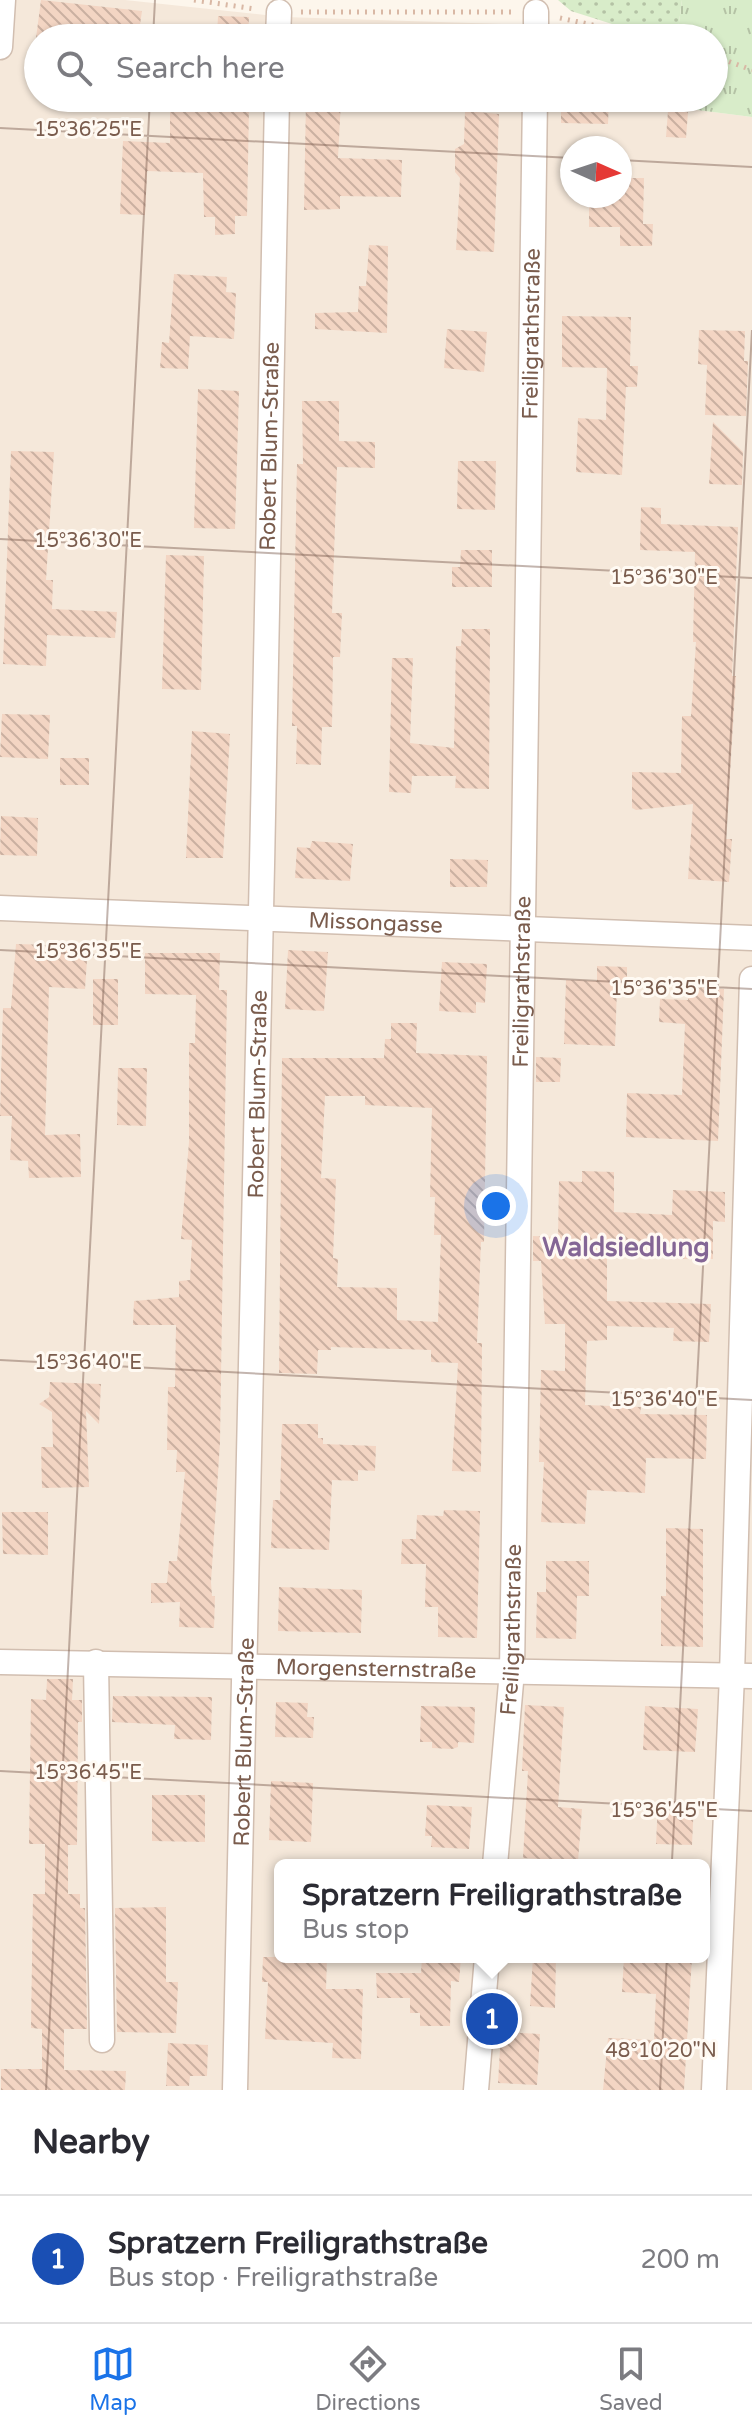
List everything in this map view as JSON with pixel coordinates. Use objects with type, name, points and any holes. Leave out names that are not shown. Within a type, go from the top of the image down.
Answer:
[{"type":"street","points":[[0,47],[3,0]]},
{"type":"street","points":[[279,12],[279,24]]},
{"type":"street","points":[[536,12],[536,24]]},
{"type":"street","name":"Robert Blum-Straße","points":[[235,2090],[248,1666],[258,921],[277,112]]},
{"type":"street","name":"Freiligrathstraße","points":[[496,1859],[512,1671],[535,112]]},
{"type":"street","name":"Missongasse","points":[[0,908],[258,921],[752,938]]},
{"type":"street","points":[[714,2090],[742,1676],[752,979]]},
{"type":"street","name":"Morgensternstraße","points":[[0,1662],[742,1676]]},
{"type":"street","points":[[96,1662],[102,2040]]},
{"type":"street","points":[[476,2090],[487,1963]]},
{"type":"path","points":[[194,0],[279,12],[536,12],[590,24]]},
{"type":"path","points":[[728,61],[752,70]]},
{"type":"shaded area","points":[[0,0],[125,0],[284,17],[505,24],[24,24],[24,112],[713,112],[752,117],[752,2090],[0,2090]]},
{"type":"green space","points":[[558,0],[682,0],[679,24],[612,24],[571,11]]},
{"type":"green space","points":[[682,0],[752,0],[752,117],[713,112],[728,112],[728,24],[679,24]]},
{"type":"building","points":[[41,0],[142,11],[140,24],[38,24]]},
{"type":"building","points":[[218,16],[249,17],[249,24],[218,24]]},
{"type":"building","points":[[170,112],[249,112],[247,216],[235,216],[235,234],[215,235],[215,217],[204,217],[203,173],[147,171],[145,215],[120,214],[123,141],[170,143]]},
{"type":"building","points":[[306,112],[340,112],[338,158],[402,160],[401,197],[340,196],[340,209],[304,210]]},
{"type":"building","points":[[465,112],[499,114],[494,252],[456,250],[460,178],[455,172],[455,149],[464,144]]},
{"type":"building","points":[[561,112],[608,112],[608,124],[561,123]]},
{"type":"building","points":[[668,112],[688,112],[686,138],[666,137]]},
{"type":"building","points":[[632,178],[644,178],[643,224],[653,224],[652,246],[620,246],[620,227],[589,227],[589,208],[632,208]]},
{"type":"building","points":[[369,245],[388,246],[387,333],[315,329],[315,313],[358,312],[359,286],[366,286]]},
{"type":"building","points":[[174,274],[227,277],[226,292],[236,293],[234,339],[190,336],[188,369],[160,368],[162,342],[169,343]]},
{"type":"building","points":[[562,316],[631,317],[630,366],[638,366],[637,387],[626,387],[622,475],[576,472],[578,418],[606,420],[607,368],[562,367]]},
{"type":"building","points":[[447,329],[487,332],[484,372],[444,368]]},
{"type":"building","points":[[699,330],[745,331],[744,361],[748,361],[746,416],[705,415],[707,365],[698,364]]},
{"type":"building","points":[[198,389],[239,391],[235,529],[194,528]]},
{"type":"building","points":[[302,401],[339,401],[339,441],[375,442],[375,468],[337,467],[332,613],[342,613],[340,657],[333,657],[332,727],[322,727],[321,765],[296,764],[297,726],[292,726],[297,464],[303,464]]},
{"type":"building","points":[[713,422],[743,452],[742,485],[709,484]]},
{"type":"building","points":[[11,451],[54,452],[46,580],[53,580],[52,609],[117,612],[115,638],[47,635],[46,666],[3,664]]},
{"type":"building","points":[[458,461],[496,461],[495,510],[457,509]]},
{"type":"building","points":[[641,507],[661,508],[661,524],[738,527],[732,676],[736,676],[726,839],[732,839],[729,882],[688,879],[693,804],[632,808],[632,772],[681,773],[682,716],[691,716],[696,642],[693,642],[695,552],[640,550]]},
{"type":"building","points":[[461,550],[492,550],[492,587],[452,587],[452,567],[460,567]]},
{"type":"building","points":[[166,555],[204,556],[201,690],[162,689]]},
{"type":"building","points":[[462,629],[490,629],[489,789],[455,788],[456,776],[412,776],[411,793],[389,792],[392,658],[413,658],[410,743],[454,748],[456,646],[461,646]]},
{"type":"building","points":[[2,714],[50,715],[48,759],[0,757]]},
{"type":"building","points":[[192,731],[230,734],[223,858],[186,858]]},
{"type":"building","points":[[60,758],[89,758],[89,785],[60,785]]},
{"type":"building","points":[[1,816],[38,818],[37,856],[0,855]]},
{"type":"building","points":[[312,841],[353,844],[350,881],[295,878],[297,847],[310,848]]},
{"type":"building","points":[[450,859],[488,860],[487,887],[450,887]]},
{"type":"building","points":[[16,944],[88,946],[85,989],[49,987],[45,1135],[80,1134],[81,1177],[29,1178],[28,1161],[10,1160],[12,1116],[0,1116],[1,1077],[3,1008],[11,1008]]},
{"type":"building","points":[[288,950],[328,952],[324,1011],[285,1009]]},
{"type":"building","points":[[145,953],[220,953],[219,990],[227,990],[220,1442],[211,1582],[212,1596],[215,1596],[214,1628],[179,1627],[180,1602],[151,1603],[151,1583],[167,1583],[169,1561],[177,1561],[185,1472],[176,1472],[177,1450],[167,1450],[168,1387],[175,1387],[176,1325],[133,1325],[134,1301],[179,1297],[179,1281],[190,1280],[192,1240],[181,1239],[189,1142],[189,1043],[195,1043],[196,995],[145,994]]},
{"type":"building","points":[[442,962],[487,964],[485,1003],[476,1002],[476,1013],[439,1011]]},
{"type":"building","points":[[597,966],[627,967],[627,988],[617,988],[615,1046],[564,1044],[566,980],[597,981]]},
{"type":"building","points":[[93,979],[118,979],[118,1025],[93,1025]]},
{"type":"building","points":[[689,987],[724,989],[718,1141],[626,1137],[627,1093],[682,1095],[685,1024],[659,1022],[660,999],[688,1000]]},
{"type":"building","points":[[391,1023],[417,1023],[416,1053],[487,1056],[484,1242],[481,1242],[477,1343],[482,1343],[481,1472],[452,1471],[458,1363],[431,1362],[431,1350],[331,1347],[331,1350],[318,1350],[317,1374],[279,1373],[282,1058],[384,1058],[385,1039],[391,1039]],"holes":[[[325,1096],[365,1096],[365,1105],[432,1108],[430,1197],[435,1197],[434,1235],[441,1235],[438,1322],[397,1320],[397,1288],[337,1287],[338,1259],[333,1258],[336,1179],[321,1178]]]},
{"type":"building","points":[[536,1057],[561,1058],[560,1082],[536,1082]]},
{"type":"building","points":[[118,1068],[147,1068],[146,1126],[117,1125]]},
{"type":"building","points":[[582,1171],[614,1172],[614,1212],[672,1215],[673,1190],[725,1192],[725,1222],[713,1221],[713,1259],[681,1259],[681,1248],[607,1248],[607,1301],[711,1304],[709,1342],[673,1341],[674,1328],[607,1326],[607,1340],[587,1341],[585,1405],[641,1407],[640,1414],[707,1415],[706,1459],[646,1458],[645,1493],[587,1490],[585,1524],[541,1522],[544,1462],[539,1462],[541,1370],[565,1371],[565,1324],[545,1324],[541,1261],[533,1261],[533,1236],[558,1237],[559,1181],[582,1182]]},
{"type":"building","points":[[50,1382],[101,1384],[99,1424],[86,1411],[89,1487],[42,1488],[41,1447],[53,1447],[52,1412],[39,1404],[49,1397]]},
{"type":"building","points":[[282,1424],[318,1424],[318,1438],[323,1438],[323,1444],[376,1446],[375,1471],[358,1470],[358,1481],[332,1480],[329,1550],[271,1548],[273,1500],[280,1500]]},
{"type":"building","points":[[444,1510],[480,1511],[477,1638],[438,1637],[438,1607],[425,1607],[426,1564],[401,1564],[402,1539],[416,1539],[417,1515],[443,1516]]},
{"type":"building","points":[[2,1512],[48,1512],[48,1555],[3,1554]]},
{"type":"building","points":[[666,1528],[703,1529],[703,1647],[661,1646],[661,1596],[666,1596]]},
{"type":"building","points":[[546,1561],[589,1561],[589,1596],[577,1596],[576,1639],[536,1638],[537,1592],[546,1592]]},
{"type":"building","points":[[279,1587],[362,1590],[361,1633],[278,1631]]},
{"type":"building","points":[[47,1679],[73,1679],[72,1700],[82,1700],[82,1722],[78,1722],[77,1845],[68,1845],[68,1894],[80,1894],[80,1908],[85,1908],[87,2029],[64,2029],[64,2070],[126,2071],[125,2090],[1,2090],[1,2069],[42,2069],[42,2029],[31,2028],[33,1894],[45,1894],[45,1844],[29,1844],[31,1699],[46,1700]]},
{"type":"building","points":[[113,1696],[212,1697],[211,1740],[174,1739],[175,1725],[112,1722]]},
{"type":"building","points":[[276,1702],[308,1703],[307,1717],[314,1717],[313,1738],[275,1737]]},
{"type":"building","points":[[525,1705],[564,1707],[558,1807],[582,1809],[578,1859],[523,1858],[528,1771],[522,1771]]},
{"type":"building","points":[[421,1706],[475,1707],[474,1743],[458,1742],[458,1747],[452,1749],[432,1748],[432,1742],[420,1742]]},
{"type":"building","points":[[645,1706],[698,1709],[695,1752],[643,1750]]},
{"type":"building","points":[[271,1781],[313,1783],[311,1842],[269,1840]]},
{"type":"building","points":[[152,1795],[205,1795],[205,1842],[152,1841]]},
{"type":"building","points":[[658,1800],[694,1802],[692,1845],[656,1844]]},
{"type":"building","points":[[427,1805],[472,1807],[469,1849],[431,1847],[432,1836],[425,1836]]},
{"type":"building","points":[[166,1907],[166,1982],[178,1982],[176,2033],[117,2032],[115,1908]]},
{"type":"building","points":[[263,1957],[274,1957],[274,1963],[327,1963],[326,1989],[363,1989],[361,2059],[332,2058],[333,2043],[265,2039],[268,1982],[262,1982]]},
{"type":"building","points":[[422,1963],[461,1963],[459,1982],[451,1981],[450,2026],[420,2026],[420,2013],[410,2013],[410,1998],[377,1998],[376,1973],[421,1973]]},
{"type":"building","points":[[533,1963],[556,1963],[555,2008],[530,2006]]},
{"type":"building","points":[[624,1963],[692,1963],[684,2090],[603,2090],[608,2038],[654,2040],[656,1994],[622,1992]]},
{"type":"building","points":[[501,2032],[540,2034],[537,2085],[498,2083]]},
{"type":"building","points":[[168,2043],[208,2045],[207,2076],[190,2076],[189,2086],[166,2086]]},
{"type":"place","name":"Spratzern Freiligrathstraße","points":[[492,2019]]},
{"type":"district","name":"Waldsiedlung","points":[[626,1247]]}]
